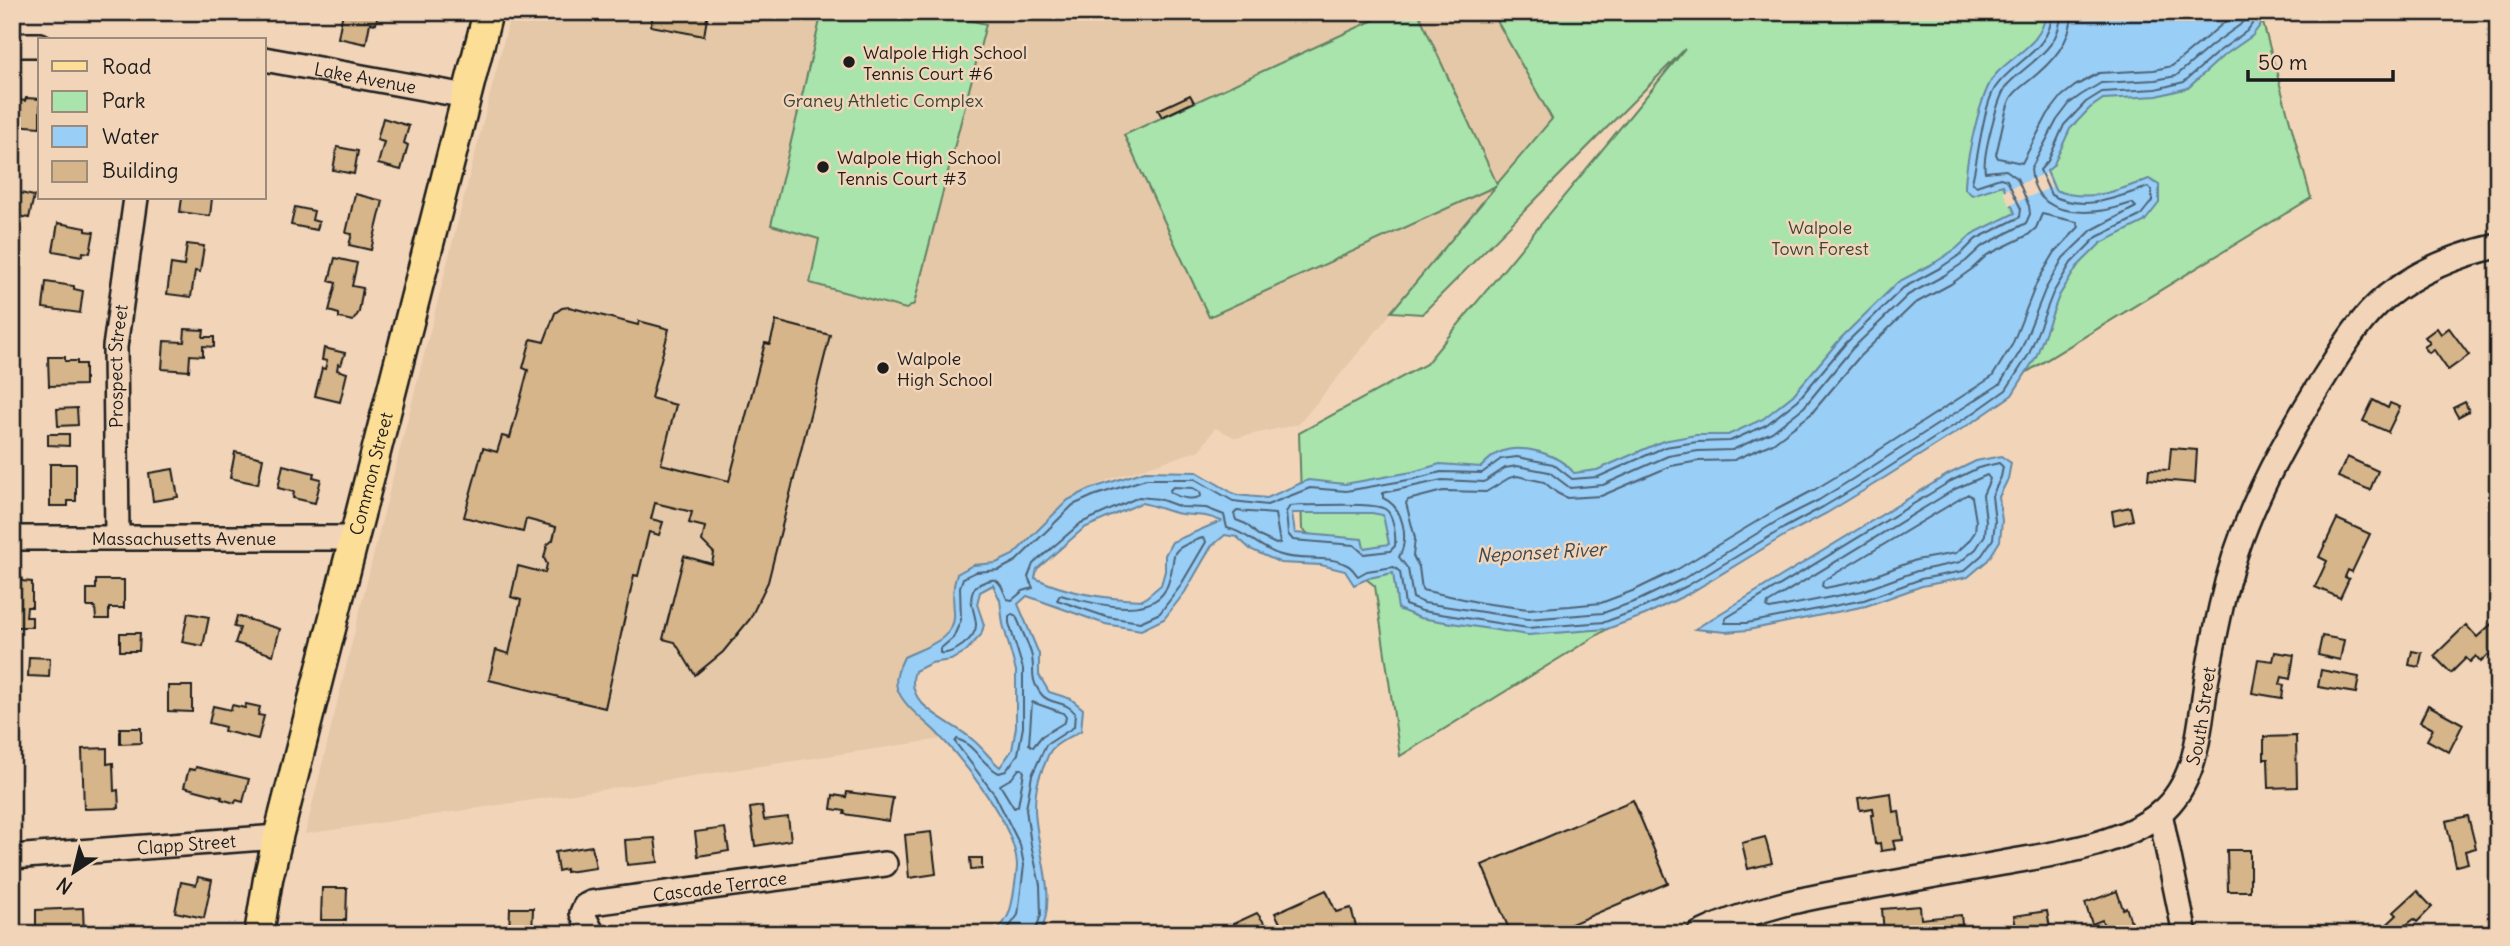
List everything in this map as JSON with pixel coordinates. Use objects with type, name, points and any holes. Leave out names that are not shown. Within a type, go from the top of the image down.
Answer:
[{"type":"main road","name":"Common Street","points":[[259,934],[278,837],[488,12]]},
{"type":"street","points":[[12,45],[38,45]]},
{"type":"street","name":"Lake Avenue","points":[[266,59],[466,96]]},
{"type":"street","name":"Prospect Street","points":[[117,536],[115,347],[136,200]]},
{"type":"street","name":"South Street","points":[[1699,934],[1748,914],[1814,896],[2065,852],[2132,830],[2160,813],[2179,793],[2191,770],[2207,675],[2232,567],[2256,498],[2297,421],[2356,330],[2383,299],[2411,278],[2446,260],[2498,246]]},
{"type":"street","name":"Massachusetts Avenue","points":[[12,538],[355,538]]},
{"type":"street","points":[[2160,813],[2185,934]]},
{"type":"street","name":"Clapp Street","points":[[12,857],[278,837]]},
{"type":"street","name":"Cascade Terrace","points":[[593,934],[582,913],[590,903],[886,864]]},
{"type":"shaded area","name":"Walpole High School","points":[[511,12],[1492,12],[1552,120],[1299,424],[1236,438],[1215,428],[1200,450],[1108,480],[1068,500],[1013,555],[996,563],[973,565],[953,597],[955,617],[948,634],[934,644],[904,657],[897,672],[942,739],[305,834]]},
{"type":"green space","name":"Graney Athletic Complex","points":[[822,12],[934,12],[986,24],[914,304],[906,309],[810,283],[819,239],[771,225]]},
{"type":"green space","name":"Walpole Town Forest","points":[[1391,12],[1418,12],[1497,184],[1552,119],[1492,12],[2260,12],[2311,198],[1400,756],[1375,586],[1302,529],[1299,433],[1426,364],[1685,49],[1422,314],[1391,312],[1496,186],[1209,317],[1124,135]]},
{"type":"water","name":"Neponset River","points":[[2046,12],[2270,12],[2252,36],[2222,57],[2188,88],[2157,96],[2103,99],[2070,129],[2053,166],[2047,171],[2055,190],[2067,194],[2102,194],[2149,179],[2159,185],[2159,203],[2144,222],[2101,243],[2077,267],[2059,296],[2036,357],[2012,395],[1876,483],[1690,593],[1645,615],[1607,629],[1528,635],[1420,618],[1398,609],[1393,573],[1369,578],[1354,585],[1345,571],[1321,565],[1281,563],[1250,549],[1237,537],[1225,535],[1211,547],[1185,592],[1164,619],[1141,630],[1105,624],[1027,596],[1018,604],[1039,654],[1039,675],[1049,692],[1071,699],[1083,709],[1081,731],[1051,750],[1036,789],[1037,831],[1047,893],[1046,914],[1040,934],[994,934],[1003,924],[1012,904],[1017,864],[1014,848],[998,812],[986,794],[960,759],[900,695],[896,684],[904,657],[938,641],[945,636],[954,622],[953,593],[957,574],[973,565],[996,563],[1013,555],[1068,500],[1090,489],[1145,471],[1197,472],[1236,495],[1267,498],[1308,480],[1345,484],[1440,464],[1481,467],[1498,453],[1517,449],[1549,455],[1574,473],[1597,470],[1663,441],[1696,435],[1728,435],[1763,419],[1793,395],[1841,338],[1898,282],[1936,262],[1972,234],[2015,213],[2003,185],[1972,195],[1965,189],[1968,163],[1974,129],[1990,83],[2003,67],[2034,40],[2044,23]],"holes":[[[1141,503],[1221,521],[1172,542],[1165,555],[1165,571],[1161,585],[1143,600],[1088,595],[1035,578],[1037,569],[1084,528]],[[1292,513],[1383,515],[1389,544],[1364,548],[1362,539],[1295,533]],[[993,585],[1000,600],[1003,624],[1016,671],[1016,727],[1012,750],[1000,767],[973,740],[922,704],[913,684],[915,671],[931,663],[951,660],[966,651],[981,635],[984,625],[977,604],[980,592]]]},
{"type":"water","points":[[2001,456],[2011,463],[2008,479],[1999,497],[2002,521],[2000,541],[1988,560],[1968,577],[1922,586],[1866,606],[1748,630],[1726,632],[1695,629],[1947,475],[1976,461]]},
{"type":"pier","points":[[2046,173],[2052,187],[2009,205],[2003,191]]},
{"type":"building","points":[[343,12],[378,12],[376,24],[370,23],[366,44],[338,38]]},
{"type":"building","points":[[653,12],[708,12],[704,36],[651,26]]},
{"type":"building","points":[[1190,95],[1194,102],[1162,117],[1158,110]]},
{"type":"building","points":[[26,98],[38,99],[38,127],[12,125],[12,99],[25,101]]},
{"type":"building","points":[[383,118],[409,126],[404,143],[408,145],[401,170],[378,164],[384,142],[377,140]]},
{"type":"building","points":[[337,147],[358,151],[354,174],[333,170]]},
{"type":"building","points":[[16,192],[34,196],[29,218],[12,215]]},
{"type":"building","points":[[355,194],[383,201],[371,250],[349,245],[352,234],[346,233]]},
{"type":"building","points":[[182,200],[212,200],[210,216],[180,212]]},
{"type":"building","points":[[295,207],[314,211],[312,220],[319,222],[317,230],[291,225]]},
{"type":"building","points":[[58,223],[94,232],[90,253],[83,252],[82,256],[53,251]]},
{"type":"building","points":[[187,244],[204,246],[200,272],[195,271],[191,297],[167,294],[171,264],[184,266]]},
{"type":"building","points":[[335,258],[357,263],[352,286],[363,288],[359,312],[353,321],[339,318],[339,314],[329,311],[336,283],[329,281]]},
{"type":"building","points":[[46,282],[74,286],[74,289],[83,291],[80,313],[43,308]]},
{"type":"building","points":[[569,307],[638,325],[639,321],[669,329],[651,398],[676,405],[661,464],[729,481],[765,343],[770,344],[776,321],[830,335],[768,582],[750,619],[723,652],[695,675],[675,642],[663,639],[684,556],[712,564],[714,553],[702,541],[705,527],[689,523],[692,512],[655,503],[651,519],[663,522],[659,535],[649,532],[638,576],[634,575],[605,708],[489,680],[496,650],[509,654],[521,600],[511,597],[518,566],[545,573],[547,545],[553,540],[556,527],[526,519],[523,532],[464,517],[483,448],[497,452],[502,436],[510,438],[528,370],[523,368],[531,339],[544,342],[555,313]]},
{"type":"building","points":[[12,308],[19,308],[19,327],[12,327]]},
{"type":"building","points":[[2437,328],[2441,334],[2449,328],[2469,355],[2448,370],[2434,350],[2429,353],[2424,347],[2430,343],[2425,337]]},
{"type":"building","points":[[185,329],[204,330],[203,337],[214,337],[214,347],[203,346],[203,356],[190,355],[189,371],[162,369],[164,341],[184,342]]},
{"type":"building","points":[[324,348],[345,353],[337,370],[347,373],[340,402],[315,396],[322,368],[325,369],[327,361],[322,360]]},
{"type":"building","points":[[48,357],[65,357],[65,361],[85,364],[85,385],[49,386]]},
{"type":"building","points":[[2373,400],[2388,408],[2390,403],[2400,407],[2388,432],[2363,421]]},
{"type":"building","points":[[2465,402],[2469,411],[2458,417],[2453,408]]},
{"type":"building","points":[[77,408],[78,425],[58,426],[57,409]]},
{"type":"building","points":[[48,434],[69,434],[69,446],[48,445]]},
{"type":"building","points":[[2171,448],[2197,450],[2195,483],[2148,479],[2149,469],[2169,470]]},
{"type":"building","points":[[235,452],[263,458],[258,484],[230,478]]},
{"type":"building","points":[[2347,457],[2378,471],[2370,490],[2338,477]]},
{"type":"building","points":[[50,464],[76,464],[76,501],[68,501],[68,506],[50,506]]},
{"type":"building","points":[[283,465],[314,473],[313,477],[321,479],[315,503],[293,498],[294,492],[278,488]]},
{"type":"building","points":[[173,469],[178,497],[153,501],[149,473]]},
{"type":"building","points":[[2130,507],[2133,520],[2114,525],[2112,511]]},
{"type":"building","points":[[2337,519],[2370,534],[2352,572],[2348,570],[2345,577],[2349,579],[2340,598],[2315,587],[2327,561],[2319,557]]},
{"type":"building","points":[[12,577],[21,577],[22,581],[32,582],[32,607],[27,607],[26,617],[32,617],[32,627],[12,627]]},
{"type":"building","points":[[96,580],[124,580],[124,608],[109,608],[109,619],[96,619],[95,607],[87,607],[87,589],[96,589]]},
{"type":"building","points":[[188,613],[209,617],[203,646],[182,642]]},
{"type":"building","points":[[237,616],[280,629],[273,655],[235,643],[240,628],[234,627]]},
{"type":"building","points":[[2497,619],[2498,651],[2491,657],[2488,655],[2481,662],[2476,656],[2470,662],[2466,658],[2451,673],[2434,656],[2466,625],[2477,637]]},
{"type":"building","points":[[120,633],[140,633],[139,651],[120,651]]},
{"type":"building","points":[[2322,636],[2344,640],[2340,660],[2318,655]]},
{"type":"building","points":[[2412,651],[2422,653],[2419,667],[2409,665]]},
{"type":"building","points":[[2275,652],[2294,655],[2290,679],[2282,677],[2280,684],[2284,685],[2282,698],[2252,693],[2258,659],[2273,661]]},
{"type":"building","points":[[29,657],[50,658],[49,677],[28,676]]},
{"type":"building","points":[[2321,670],[2359,677],[2356,693],[2318,687]]},
{"type":"building","points":[[168,686],[192,686],[192,712],[168,711]]},
{"type":"building","points":[[246,704],[260,707],[258,715],[264,716],[258,739],[224,731],[225,727],[209,723],[213,706],[231,710],[232,705],[245,708]]},
{"type":"building","points":[[2428,705],[2463,724],[2449,752],[2427,740],[2433,729],[2420,722]]},
{"type":"building","points":[[120,728],[141,728],[141,743],[120,744]]},
{"type":"building","points":[[2296,736],[2297,787],[2269,788],[2268,759],[2264,759],[2264,737]]},
{"type":"building","points":[[107,748],[107,764],[113,763],[114,791],[118,790],[119,808],[84,809],[82,749]]},
{"type":"building","points":[[196,767],[249,779],[243,802],[236,800],[235,803],[184,787],[189,769],[195,770]]},
{"type":"building","points":[[847,792],[893,798],[889,821],[844,814],[845,811],[831,809],[833,795],[846,797]]},
{"type":"building","points":[[1891,793],[1893,812],[1899,811],[1903,840],[1893,841],[1895,849],[1881,851],[1880,843],[1875,844],[1871,815],[1874,815],[1873,808],[1860,810],[1858,798]]},
{"type":"building","points":[[1633,800],[1668,883],[1548,934],[1511,934],[1482,865]]},
{"type":"building","points":[[762,806],[764,820],[788,817],[791,840],[755,846],[750,808]]},
{"type":"building","points":[[2468,816],[2476,848],[2465,851],[2468,863],[2456,866],[2446,821]]},
{"type":"building","points":[[725,828],[729,851],[698,856],[695,832]]},
{"type":"building","points":[[931,832],[936,874],[909,878],[905,835]]},
{"type":"building","points":[[1765,837],[1772,863],[1748,869],[1742,843]]},
{"type":"building","points":[[655,838],[658,862],[627,865],[625,840]]},
{"type":"building","points":[[592,846],[596,868],[558,871],[555,852]]},
{"type":"building","points":[[2227,850],[2250,850],[2250,891],[2228,891]]},
{"type":"building","points":[[970,858],[982,858],[982,869],[971,870]]},
{"type":"building","points":[[198,877],[212,880],[204,918],[175,912],[181,882],[196,885]]},
{"type":"building","points":[[322,888],[347,888],[346,920],[321,920]]},
{"type":"building","points":[[1326,890],[1336,912],[1351,908],[1358,934],[1280,934],[1284,931],[1275,913]]},
{"type":"building","points":[[2117,891],[2123,909],[2126,907],[2135,934],[2107,934],[2102,920],[2092,924],[2085,903]]},
{"type":"building","points":[[2417,891],[2432,907],[2417,922],[2414,919],[2405,926],[2412,934],[2377,934],[2397,915],[2394,912]]},
{"type":"building","points":[[1920,906],[1921,919],[1961,915],[1963,934],[1884,933],[1882,909]]},
{"type":"building","points":[[83,908],[84,934],[36,933],[36,910]]},
{"type":"building","points":[[510,908],[533,908],[532,934],[509,934]]},
{"type":"building","points":[[2047,911],[2051,934],[2017,934],[2014,916]]},
{"type":"building","points":[[1257,913],[1266,925],[1247,934],[1237,934],[1233,924]]},
{"type":"place","name":"Walpole High School Tennis Court #6","points":[[849,62]]},
{"type":"place","name":"Walpole High School Tennis Court #3","points":[[823,167]]},
{"type":"place","name":"Walpole High School","points":[[883,368]]}]
